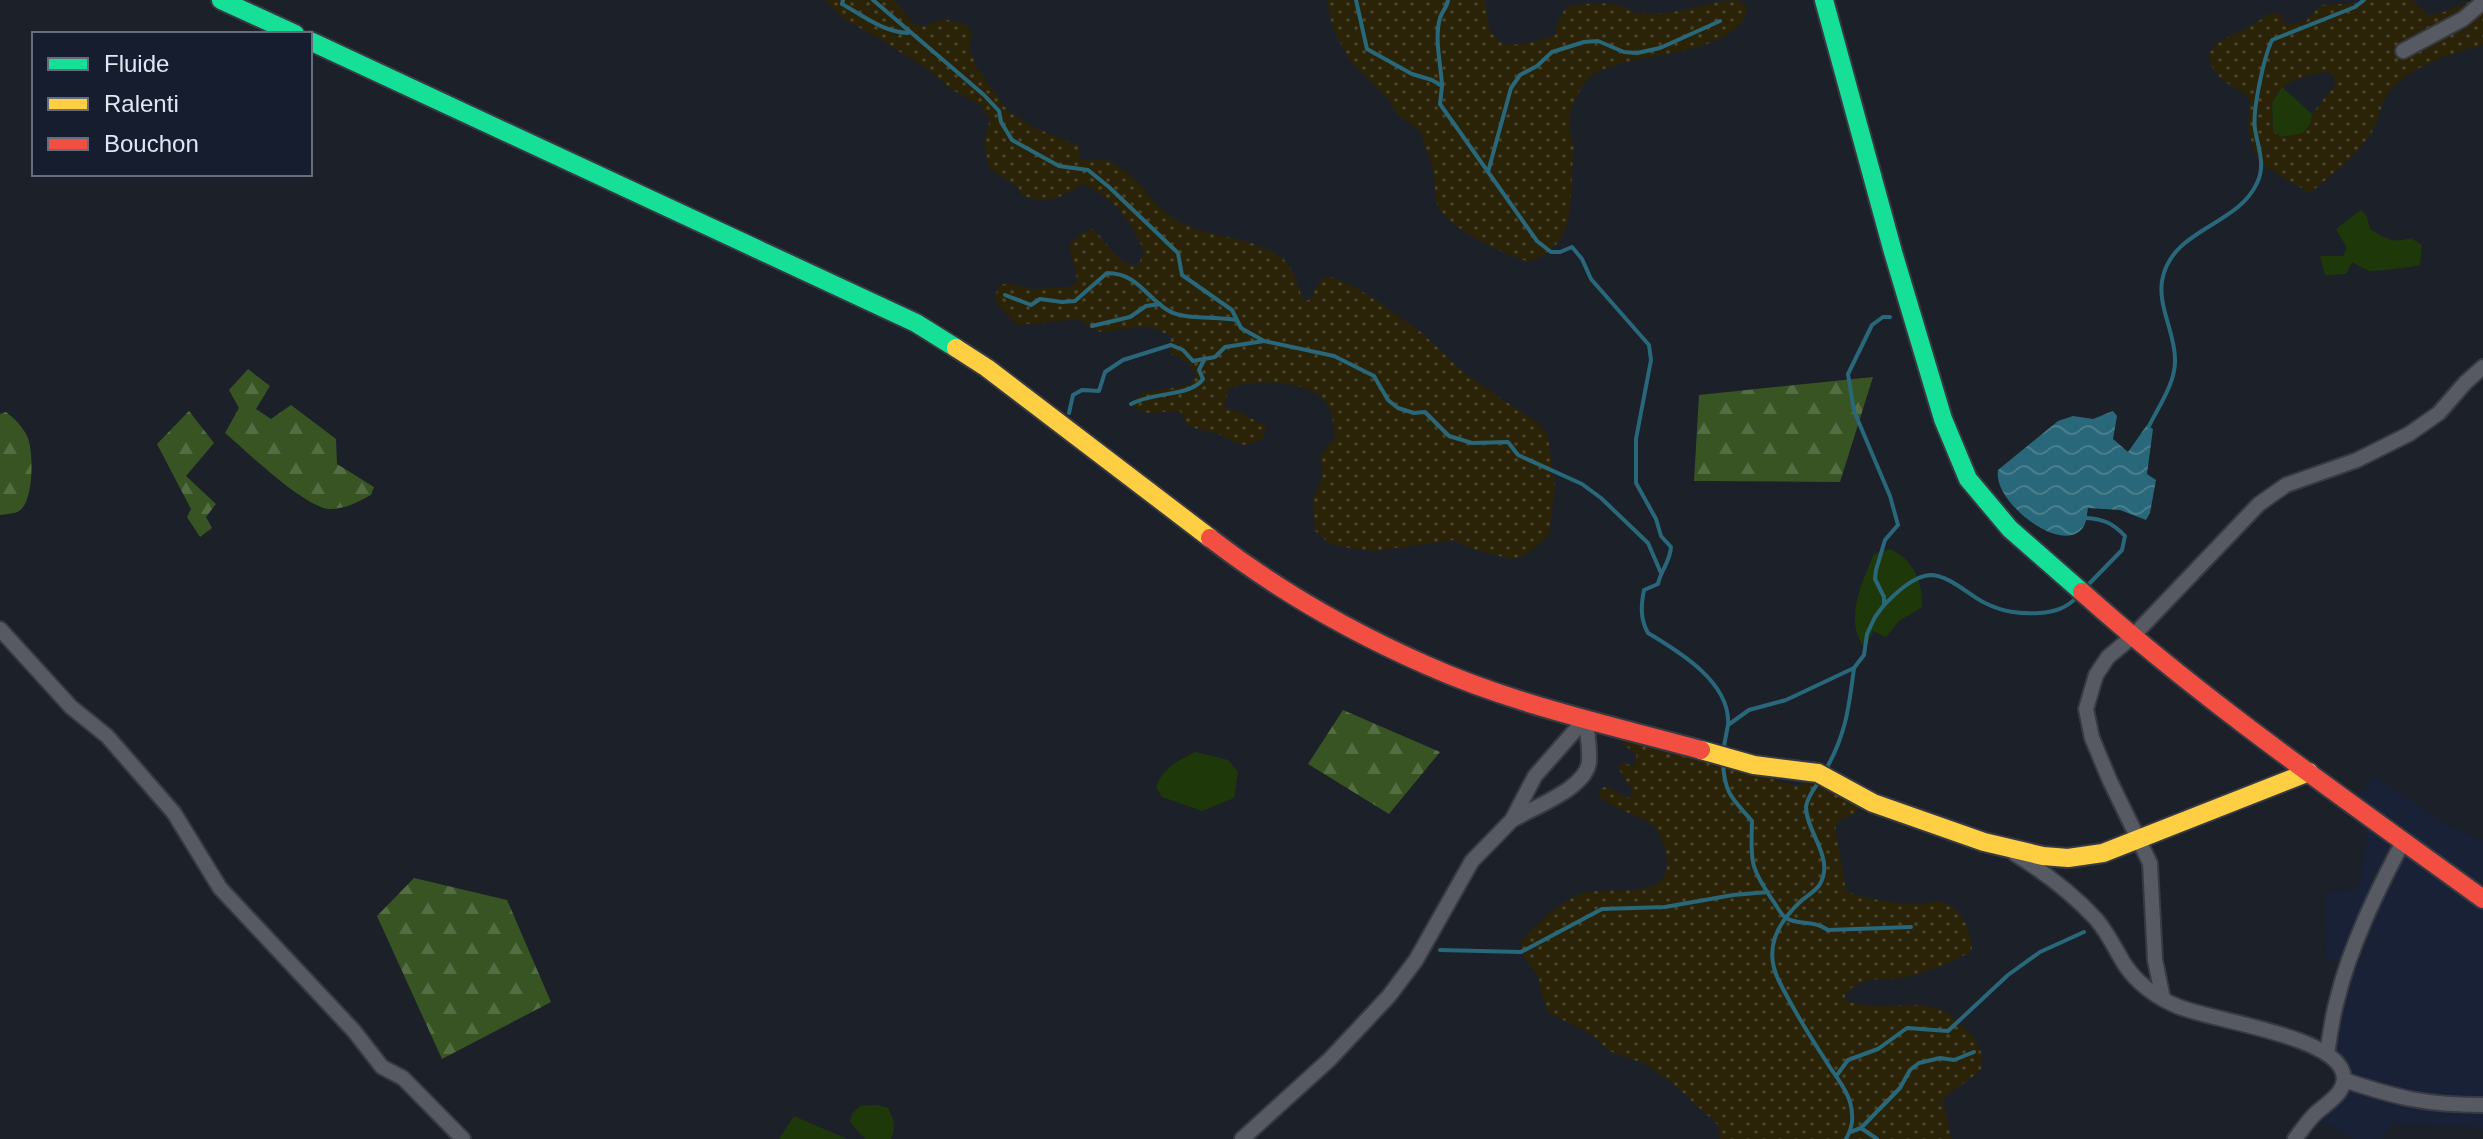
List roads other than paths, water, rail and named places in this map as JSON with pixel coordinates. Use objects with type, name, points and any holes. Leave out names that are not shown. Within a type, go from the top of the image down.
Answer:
[{"type":"street","points":[[221,0],[291,32]]},
{"type":"street","points":[[1824,0],[1893,252],[1943,419],[1962,467],[1977,491],[2010,529],[2132,637],[2483,899]]},
{"type":"street","points":[[2403,51],[2463,19],[2483,2]]},
{"type":"street","points":[[312,42],[916,323],[987,368],[1216,543],[1314,610],[1427,666],[1521,700],[1754,765],[1818,773],[1873,803],[2005,847],[2043,856],[2068,858],[2103,853],[2309,772]]},
{"type":"street","points":[[2163,999],[2155,960],[2150,863],[2092,738],[2086,709],[2096,675],[2108,657],[2132,637],[2259,504],[2286,485],[2357,460],[2409,434],[2439,413],[2483,367]]},
{"type":"street","points":[[0,629],[71,707],[107,736],[174,813],[220,888],[354,1031],[382,1067],[403,1078],[463,1139]]},
{"type":"street","points":[[1242,1139],[1330,1059],[1389,996],[1416,960],[1472,861],[1512,820],[1535,776],[1586,718]]},
{"type":"street","points":[[1512,820],[1568,790],[1581,778],[1589,765],[1586,718]]},
{"type":"street","points":[[2327,1054],[2337,999],[2379,887],[2404,840]]},
{"type":"street","points":[[2005,847],[2054,880],[2094,916],[2108,933],[2126,967],[2163,999],[2180,1007],[2294,1039],[2327,1054],[2343,1070],[2344,1080],[2331,1103],[2314,1114],[2295,1139]]},
{"type":"street","points":[[2344,1080],[2397,1098],[2436,1105],[2483,1105]]},
{"type":"water","points":[[2113,411],[2117,416],[2113,439],[2128,452],[2147,425],[2153,429],[2147,474],[2156,480],[2146,520],[2120,510],[2088,508],[2084,526],[2075,534],[2062,535],[2047,531],[2018,511],[1999,483],[1998,470],[2058,421],[2073,416],[2093,419]]},
{"type":"waterway","points":[[843,0],[842,4],[874,23],[908,33]]},
{"type":"waterway","points":[[873,0],[984,95],[999,111],[1001,122],[1012,140],[1059,166],[1088,170],[1109,187],[1178,253],[1182,275],[1232,310],[1241,328],[1264,341],[1334,356],[1374,376],[1388,400],[1398,408],[1414,413],[1425,412],[1449,436],[1472,443],[1508,442],[1518,455],[1582,484],[1648,543],[1661,573]]},
{"type":"waterway","points":[[1356,0],[1367,49],[1412,74],[1442,86],[1440,104],[1537,241],[1551,252],[1572,247],[1582,259],[1591,279],[1649,345],[1651,360],[1636,439],[1636,483],[1656,519],[1661,536],[1671,547],[1658,584],[1644,590],[1642,617],[1648,633],[1688,659],[1712,682],[1727,710],[1728,725]]},
{"type":"waterway","points":[[1442,86],[1438,34],[1440,18],[1448,0]]},
{"type":"waterway","points":[[2149,426],[2166,394],[2175,368],[2174,349],[2162,300],[2162,281],[2168,263],[2178,250],[2248,198],[2257,183],[2261,163],[2255,110],[2262,71],[2272,40],[2355,7],[2364,0]]},
{"type":"waterway","points":[[1488,172],[1511,88],[1520,75],[1537,66],[1552,52],[1598,41],[1624,52],[1637,53],[1660,48],[1720,21]]},
{"type":"waterway","points":[[1005,295],[1031,305],[1040,299],[1075,301],[1107,273],[1118,274],[1127,277],[1175,314],[1236,320]]},
{"type":"waterway","points":[[1092,326],[1130,317],[1146,306],[1160,304]]},
{"type":"waterway","points":[[1723,751],[1728,725],[1749,710],[1786,700],[1854,668],[1864,655],[1867,634],[1884,605],[1884,597],[1875,579],[1876,570],[1885,540],[1898,525],[1890,496],[1854,411],[1848,374],[1872,325],[1883,317],[1890,317]]},
{"type":"waterway","points":[[1069,413],[1073,395],[1082,390],[1099,391],[1105,372],[1123,360],[1171,345],[1183,350],[1193,361],[1215,357],[1225,347],[1264,341]]},
{"type":"waterway","points":[[1131,404],[1197,385],[1203,379],[1199,370],[1204,360]]},
{"type":"waterway","points":[[2086,518],[2107,522],[2125,536],[2122,550],[2087,586]]},
{"type":"waterway","points":[[1884,605],[1911,582],[1930,575],[1944,578],[1985,603],[2011,612],[2050,612],[2078,596]]},
{"type":"waterway","points":[[1826,769],[1842,732],[1854,668]]},
{"type":"waterway","points":[[1723,764],[1728,790],[1752,821],[1755,869],[1784,916],[1828,930],[1911,927]]},
{"type":"waterway","points":[[1820,780],[1806,807],[1822,855],[1824,874],[1819,886],[1793,909],[1780,927],[1772,958],[1790,1002],[1849,1100],[1852,1121],[1846,1139]]},
{"type":"waterway","points":[[1440,950],[1521,952],[1602,909],[1665,907],[1768,892]]},
{"type":"waterway","points":[[1837,1075],[1848,1060],[1878,1049],[1907,1028],[1948,1031],[2008,975],[2040,952],[2084,932]]},
{"type":"waterway","points":[[1850,1132],[1861,1128],[1900,1088],[1910,1070],[1919,1063],[1940,1058],[1954,1060],[1974,1052]]},
{"type":"waterway","points":[[1861,1128],[1877,1139]]}]
